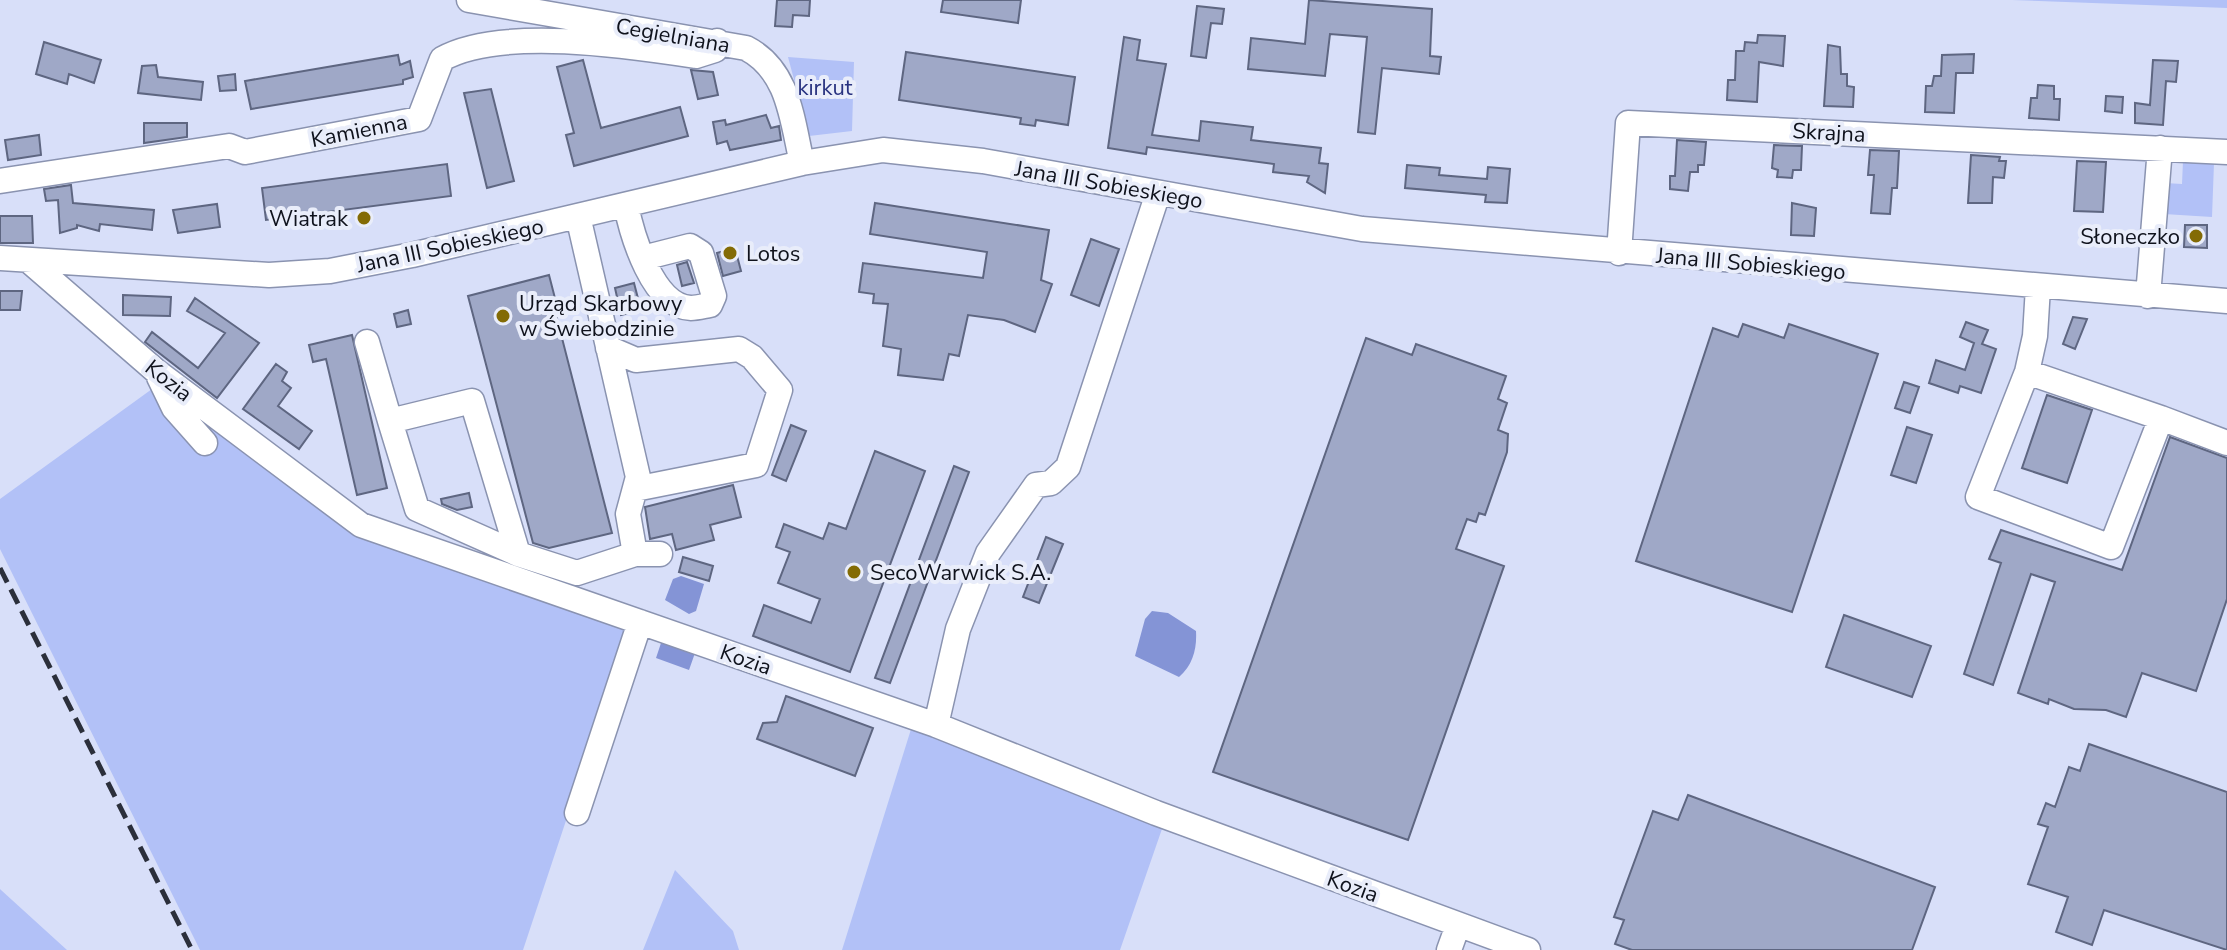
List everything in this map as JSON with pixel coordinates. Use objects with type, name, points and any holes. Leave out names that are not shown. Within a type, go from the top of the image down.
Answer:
[{"type":"street","name":"Cegielniana","points":[[469,0],[746,48],[772,68],[788,101],[802,163]]},
{"type":"street","name":"Kamienna","points":[[0,181],[229,146],[245,152],[419,119],[442,59],[490,46],[577,42],[696,56],[715,50],[717,41]]},
{"type":"street","name":"Skrajna","points":[[1619,253],[1628,123],[2227,152]]},
{"type":"street","points":[[2148,296],[2160,148]]},
{"type":"street","name":"Jana III Sobieskiego","points":[[0,258],[269,275],[330,271],[802,163],[860,152],[917,152],[1362,229],[1619,253],[2227,301]]},
{"type":"street","points":[[936,725],[958,629],[988,553],[1036,485],[1051,483],[1068,467],[1158,193]]},
{"type":"street","points":[[626,205],[643,258]]},
{"type":"street","points":[[578,216],[638,477],[628,514],[635,554]]},
{"type":"street","name":"Kozia","points":[[28,260],[45,278],[156,371],[361,525],[936,725],[1156,813],[1528,950]]},
{"type":"street","points":[[2038,287],[2035,336],[2027,372],[1978,497],[2111,547],[2161,418]]},
{"type":"street","points":[[367,342],[417,509],[518,554],[577,573],[635,554],[660,554]]},
{"type":"street","points":[[608,348],[636,360],[739,349],[752,357],[780,390],[756,465],[635,489]]},
{"type":"street","points":[[156,371],[174,408],[205,443]]},
{"type":"street","points":[[2027,372],[2227,443]]},
{"type":"street","points":[[390,421],[472,401],[518,554]]},
{"type":"street","points":[[577,813],[640,622]]},
{"type":"street","points":[[1449,950],[1458,925]]},
{"type":"green space","points":[[2012,0],[2227,0],[2227,8]]},
{"type":"green space","name":"kirkut","points":[[788,57],[854,62],[852,131],[809,136]]},
{"type":"green space","points":[[2183,161],[2214,163],[2212,217],[2164,214],[2165,183],[2182,184]]},
{"type":"green space","points":[[152,389],[175,394],[362,530],[630,628],[523,950],[200,950],[0,549],[0,499]]},
{"type":"green space","points":[[912,726],[1163,826],[1120,950],[842,950]]},
{"type":"green space","points":[[675,870],[733,931],[739,950],[643,950]]},
{"type":"green space","points":[[1,890],[67,950],[0,950]]},
{"type":"shaded area","points":[[681,576],[704,584],[696,611],[689,614],[665,600],[673,579]]},
{"type":"shaded area","points":[[1152,611],[1168,613],[1196,631],[1193,656],[1179,677],[1135,656],[1145,619]]},
{"type":"shaded area","points":[[662,640],[695,653],[689,670],[656,658]]},
{"type":"building","points":[[777,0],[810,0],[809,16],[793,15],[792,27],[775,26]]},
{"type":"building","points":[[943,0],[1021,0],[1018,23],[941,12]]},
{"type":"building","points":[[1309,0],[1432,9],[1430,56],[1441,57],[1439,74],[1382,68],[1375,134],[1358,132],[1367,37],[1330,34],[1325,76],[1248,69],[1251,38],[1305,44]]},
{"type":"building","points":[[1197,6],[1224,9],[1222,24],[1211,23],[1206,58],[1191,56]]},
{"type":"building","points":[[1758,35],[1785,36],[1783,66],[1759,62],[1757,102],[1727,100],[1728,80],[1735,80],[1736,51],[1744,51],[1745,42],[1757,43]]},
{"type":"building","points":[[1124,37],[1140,40],[1137,60],[1166,64],[1152,135],[1199,141],[1201,121],[1253,127],[1251,140],[1321,148],[1319,163],[1328,164],[1325,193],[1307,182],[1309,176],[1273,172],[1274,164],[1147,147],[1146,154],[1108,148]]},
{"type":"building","points":[[44,42],[101,60],[94,83],[69,74],[67,84],[36,74]]},
{"type":"building","points":[[1828,45],[1840,47],[1841,74],[1847,74],[1847,86],[1854,87],[1853,107],[1824,106]]},
{"type":"building","points":[[906,52],[1075,77],[1068,125],[1036,120],[1035,126],[1020,124],[1021,118],[899,100]]},
{"type":"building","points":[[1974,54],[1973,73],[1956,73],[1954,113],[1925,112],[1926,86],[1932,86],[1934,76],[1941,76],[1942,55]]},
{"type":"building","points":[[398,55],[400,65],[410,61],[413,77],[403,80],[403,84],[251,109],[245,81]]},
{"type":"building","points":[[583,60],[601,128],[680,107],[688,136],[574,166],[566,135],[574,133],[557,67]]},
{"type":"building","points":[[2153,60],[2178,61],[2176,82],[2166,81],[2163,125],[2135,123],[2135,103],[2150,105]]},
{"type":"building","points":[[156,65],[158,77],[203,82],[201,100],[138,93],[142,66]]},
{"type":"building","points":[[691,70],[713,72],[718,95],[698,99]]},
{"type":"building","points":[[235,74],[236,90],[220,91],[218,76]]},
{"type":"building","points":[[2038,85],[2054,86],[2054,99],[2060,99],[2059,120],[2029,118],[2031,98],[2037,98]]},
{"type":"building","points":[[491,89],[514,181],[487,188],[464,93]]},
{"type":"building","points":[[2106,96],[2123,97],[2122,113],[2105,111]]},
{"type":"building","points":[[766,115],[771,128],[779,126],[781,140],[730,150],[727,141],[717,144],[713,122],[725,120],[726,125]]},
{"type":"building","points":[[144,123],[187,123],[187,137],[144,143]]},
{"type":"building","points":[[39,135],[41,155],[8,160],[5,140]]},
{"type":"building","points":[[1677,140],[1706,142],[1704,165],[1698,165],[1698,172],[1690,172],[1688,191],[1670,189],[1670,176],[1675,176]]},
{"type":"building","points":[[1774,145],[1802,146],[1801,170],[1793,170],[1792,178],[1777,177],[1778,170],[1772,168]]},
{"type":"building","points":[[1870,150],[1899,151],[1897,188],[1892,188],[1890,214],[1871,213],[1874,175],[1868,175]]},
{"type":"building","points":[[1971,155],[2000,157],[1999,161],[2006,161],[2004,178],[1993,177],[1992,203],[1968,203]]},
{"type":"building","points":[[2077,161],[2106,162],[2103,212],[2074,211]]},
{"type":"building","points":[[447,164],[451,196],[266,220],[262,188]]},
{"type":"building","points":[[1407,165],[1440,168],[1439,175],[1487,179],[1488,167],[1510,169],[1507,203],[1485,202],[1486,195],[1405,188]]},
{"type":"building","points":[[71,185],[73,203],[154,210],[152,230],[100,224],[99,231],[77,225],[77,228],[60,233],[58,200],[46,201],[44,189]]},
{"type":"building","points":[[875,203],[1049,230],[1041,280],[1052,284],[1035,332],[1004,320],[968,315],[959,356],[949,354],[943,380],[898,375],[901,349],[883,346],[888,304],[873,303],[874,294],[859,292],[863,263],[983,278],[987,252],[870,234]]},
{"type":"building","points":[[1792,203],[1816,208],[1814,236],[1791,235]]},
{"type":"building","points":[[217,204],[220,227],[178,233],[173,210]]},
{"type":"building","points":[[0,216],[32,216],[33,243],[0,243]]},
{"type":"building","points":[[2185,225],[2207,225],[2207,248],[2184,247]]},
{"type":"building","points":[[1091,239],[1119,249],[1099,306],[1071,295]]},
{"type":"building","points":[[735,248],[741,271],[723,276],[717,253]]},
{"type":"building","points":[[687,262],[694,283],[682,286],[677,265]]},
{"type":"building","points":[[549,275],[557,306],[554,307],[612,533],[549,548],[533,543],[468,296]]},
{"type":"building","points":[[634,283],[641,310],[621,315],[615,288]]},
{"type":"building","points":[[0,291],[22,291],[20,310],[0,310]]},
{"type":"building","points":[[123,295],[171,297],[170,316],[123,315]]},
{"type":"building","points":[[195,298],[259,343],[217,398],[145,342],[152,332],[198,368],[225,333],[187,311]]},
{"type":"building","points":[[408,310],[411,324],[397,327],[394,314]]},
{"type":"building","points":[[2073,317],[2087,319],[2075,349],[2063,344]]},
{"type":"building","points":[[1966,322],[1988,330],[1982,344],[1996,349],[1981,393],[1960,386],[1958,393],[1929,383],[1936,360],[1965,370],[1974,343],[1960,337]]},
{"type":"building","points":[[1743,324],[1784,338],[1789,324],[1878,354],[1792,612],[1636,561],[1713,328],[1738,337]]},
{"type":"building","points":[[352,335],[387,488],[357,495],[326,359],[313,362],[309,345]]},
{"type":"building","points":[[1366,338],[1412,355],[1416,344],[1506,376],[1498,399],[1507,403],[1498,430],[1508,434],[1507,452],[1485,515],[1479,513],[1476,522],[1467,519],[1456,549],[1504,566],[1408,840],[1213,772]]},
{"type":"building","points":[[276,364],[287,372],[282,381],[291,388],[278,406],[312,431],[299,449],[243,409]]},
{"type":"building","points":[[1904,382],[1919,387],[1910,413],[1895,408]]},
{"type":"building","points":[[2047,395],[2092,410],[2067,483],[2022,468]]},
{"type":"building","points":[[791,425],[806,431],[786,481],[772,475]]},
{"type":"building","points":[[1907,427],[1932,435],[1916,483],[1891,475]]},
{"type":"building","points":[[2170,437],[2227,458],[2227,599],[2196,691],[2142,673],[2126,717],[2106,710],[2074,709],[2049,699],[2048,704],[2018,693],[2055,582],[2031,574],[1993,685],[1964,674],[2001,563],[1989,559],[2001,530],[2122,570]]},
{"type":"building","name":"SecoWarwick S.A.","points":[[875,451],[925,471],[850,672],[753,636],[764,605],[811,623],[820,599],[778,583],[790,552],[776,547],[784,524],[823,539],[829,523],[846,529]]},
{"type":"building","points":[[954,466],[969,472],[890,683],[875,678]]},
{"type":"building","points":[[733,485],[741,517],[710,525],[714,540],[676,550],[672,534],[650,539],[645,507]]},
{"type":"building","points":[[469,493],[472,507],[457,510],[442,504],[441,499]]},
{"type":"building","points":[[1046,537],[1063,544],[1039,603],[1023,597]]},
{"type":"building","points":[[683,557],[713,566],[709,581],[679,572]]},
{"type":"building","points":[[1844,615],[1931,646],[1912,697],[1826,667]]},
{"type":"building","points":[[786,696],[873,728],[855,776],[757,739],[763,723],[777,722]]},
{"type":"building","points":[[2089,744],[2227,792],[2227,950],[2104,910],[2092,945],[2056,932],[2068,897],[2028,884],[2048,827],[2038,824],[2046,803],[2055,807],[2069,767],[2080,771]]},
{"type":"building","points":[[1688,795],[1935,887],[1912,950],[1632,950],[1615,944],[1624,920],[1614,917],[1653,811],[1678,820]]},
{"type":"railway","points":[[0,568],[192,950]]},
{"type":"place","name":"Wiatrak","points":[[364,218]]},
{"type":"place","name":"Słoneczko","points":[[2196,236]]},
{"type":"place","name":"Lotos","points":[[730,253]]},
{"type":"place","name":"Urząd Skarbowy w Świebodzinie","points":[[503,316]]},
{"type":"place","name":"SecoWarwick S.A.","points":[[854,572]]}]
